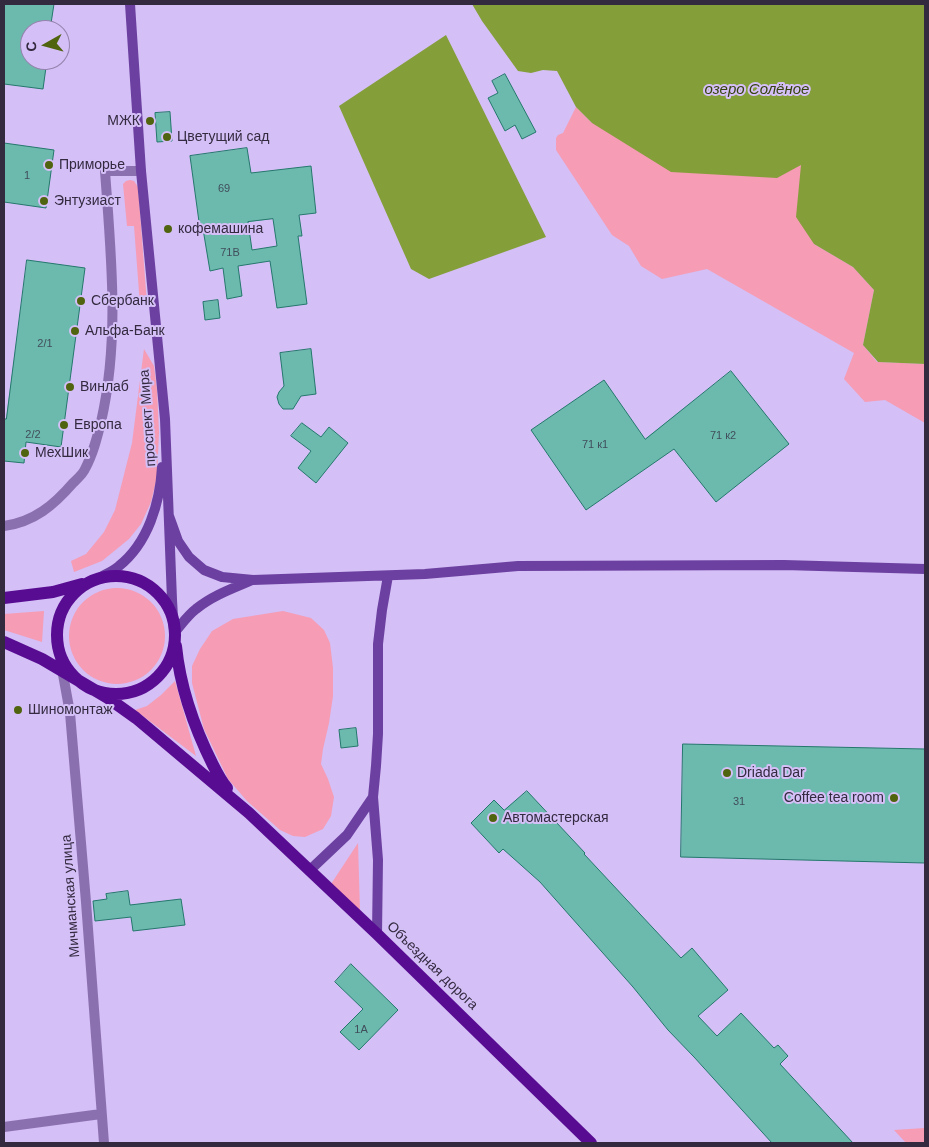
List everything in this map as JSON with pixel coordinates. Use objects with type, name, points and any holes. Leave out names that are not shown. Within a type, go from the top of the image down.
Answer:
[{"type":"main road","name":"проспект Мира","points":[[130,4],[141,171],[165,419],[174,633],[177,655],[192,717],[205,749],[222,783],[249,813]]},
{"type":"main road","points":[[165,419],[162,474],[158,497],[143,539],[132,555],[118,568],[85,585],[74,593],[65,606],[60,618],[57,632],[58,646],[63,660],[77,679],[136,718],[249,813]]},
{"type":"main road","points":[[169,516],[178,541],[189,557],[204,570],[222,577],[253,580],[388,576],[518,566],[784,565],[925,569]]},
{"type":"main road","points":[[4,598],[53,592],[99,578],[125,576],[152,588],[164,601],[171,613],[174,644],[165,668],[156,678],[136,690],[111,694],[87,686],[42,660],[4,642]]},
{"type":"main road","points":[[377,934],[378,860],[373,797],[378,734],[378,644],[388,576]]},
{"type":"main road","points":[[174,633],[195,610],[207,601],[253,580]]},
{"type":"main road","points":[[310,870],[347,835],[373,797]]},
{"type":"main road","name":"Объездная дорога","points":[[249,813],[377,934],[591,1143]]},
{"type":"street","points":[[4,526],[29,519],[47,510],[85,470],[95,444],[105,404],[114,310],[106,171],[141,171]]},
{"type":"street","name":"Мичманская улица","points":[[58,646],[70,713],[104,1143]]},
{"type":"street","points":[[4,1127],[101,1114]]},
{"type":"shaded area","points":[[576,107],[592,123],[801,165],[814,244],[853,267],[874,290],[863,345],[877,362],[925,364],[925,423],[885,400],[865,402],[844,379],[854,353],[707,269],[662,279],[641,266],[629,246],[612,235],[556,150],[556,138],[563,133]]},
{"type":"shaded area","points":[[130,180],[134,181],[138,187],[147,304],[140,305],[134,226],[127,226],[123,184]]},
{"type":"shaded area","points":[[144,349],[154,366],[159,432],[157,477],[151,502],[141,524],[129,539],[102,561],[74,572],[71,561],[86,554],[104,532],[115,510],[132,443]]},
{"type":"shaded area","points":[[117,588],[135,591],[151,602],[162,618],[165,636],[162,654],[151,670],[135,681],[117,684],[99,681],[83,670],[72,654],[69,636],[72,618],[83,602],[99,591]]},
{"type":"shaded area","points":[[44,611],[42,642],[4,630],[4,614]]},
{"type":"shaded area","points":[[283,611],[311,618],[324,630],[330,643],[333,668],[333,696],[321,764],[334,797],[331,816],[323,829],[305,837],[293,836],[280,830],[247,801],[228,779],[204,729],[192,683],[192,666],[212,631],[233,619]]},
{"type":"shaded area","points":[[175,681],[196,756],[135,710],[147,706]]},
{"type":"shaded area","points":[[358,843],[360,912],[331,884]]},
{"type":"shaded area","points":[[925,1128],[925,1143],[906,1143],[894,1130]]},
{"type":"water","name":"озеро Солёное","points":[[472,4],[925,4],[925,364],[878,362],[863,345],[874,290],[853,267],[814,244],[796,217],[801,165],[777,178],[671,172],[592,123],[576,107],[557,71],[543,70],[531,73],[518,71]]},
{"type":"water","points":[[446,35],[546,237],[429,279],[411,269],[339,106]]},
{"type":"building","points":[[4,4],[54,4],[52,20],[20,20],[20,70],[46,70],[43,89],[4,84]]},
{"type":"building","points":[[505,74],[536,132],[522,139],[515,125],[505,131],[488,98],[498,93],[492,81]]},
{"type":"building","points":[[170,112],[172,141],[157,142],[155,113]]},
{"type":"building","points":[[4,143],[54,150],[46,208],[4,202]]},
{"type":"building","points":[[247,148],[251,173],[311,166],[316,213],[299,215],[302,236],[298,236],[307,304],[277,308],[270,261],[238,266],[242,296],[227,299],[223,268],[210,271],[203,229],[200,229],[190,156]],"holes":[[[273,219],[277,246],[252,250],[248,222]]]},
{"type":"building","points":[[27,260],[85,268],[61,447],[26,442],[24,463],[4,461],[4,419],[6,419]]},
{"type":"building","points":[[218,300],[220,318],[205,320],[203,302]]},
{"type":"building","points":[[311,349],[316,394],[301,396],[293,409],[283,409],[277,397],[284,386],[280,353]]},
{"type":"building","points":[[731,371],[789,444],[716,502],[674,449],[586,510],[531,430],[604,380],[645,439]]},
{"type":"building","points":[[302,423],[321,437],[329,427],[348,443],[316,483],[298,468],[311,451],[291,436]]},
{"type":"building","points":[[356,728],[358,746],[341,748],[339,730]]},
{"type":"building","points":[[683,744],[925,749],[925,863],[681,857]]},
{"type":"building","points":[[527,791],[681,958],[692,948],[728,990],[698,1016],[717,1036],[741,1013],[774,1048],[778,1045],[788,1056],[780,1064],[853,1143],[772,1143],[668,1030],[633,987],[540,882],[503,849],[499,853],[471,823],[494,800],[504,810]]},
{"type":"building","points":[[128,891],[130,905],[181,899],[185,925],[133,931],[131,917],[95,921],[93,901],[107,899],[106,894]]},
{"type":"building","points":[[351,964],[398,1010],[359,1050],[340,1032],[363,1009],[335,982]]},
{"type":"place","name":"МЖК","points":[[150,121]]},
{"type":"place","name":"Цветущий сад","points":[[167,137]]},
{"type":"place","name":"Приморье","points":[[49,165]]},
{"type":"place","name":"Энтузиаст","points":[[44,201]]},
{"type":"place","name":"кофемашина","points":[[168,229]]},
{"type":"place","name":"Сбербанк","points":[[81,301]]},
{"type":"place","name":"Альфа-Банк","points":[[75,331]]},
{"type":"place","name":"Винлаб","points":[[70,387]]},
{"type":"place","name":"Европа","points":[[64,425]]},
{"type":"place","name":"МехШик","points":[[25,453]]},
{"type":"place","name":"Шиномонтаж","points":[[18,710]]},
{"type":"place","name":"Driada Dar","points":[[727,773]]},
{"type":"place","name":"Coffee tea room","points":[[894,798]]},
{"type":"place","name":"Автомастерская","points":[[493,818]]}]
